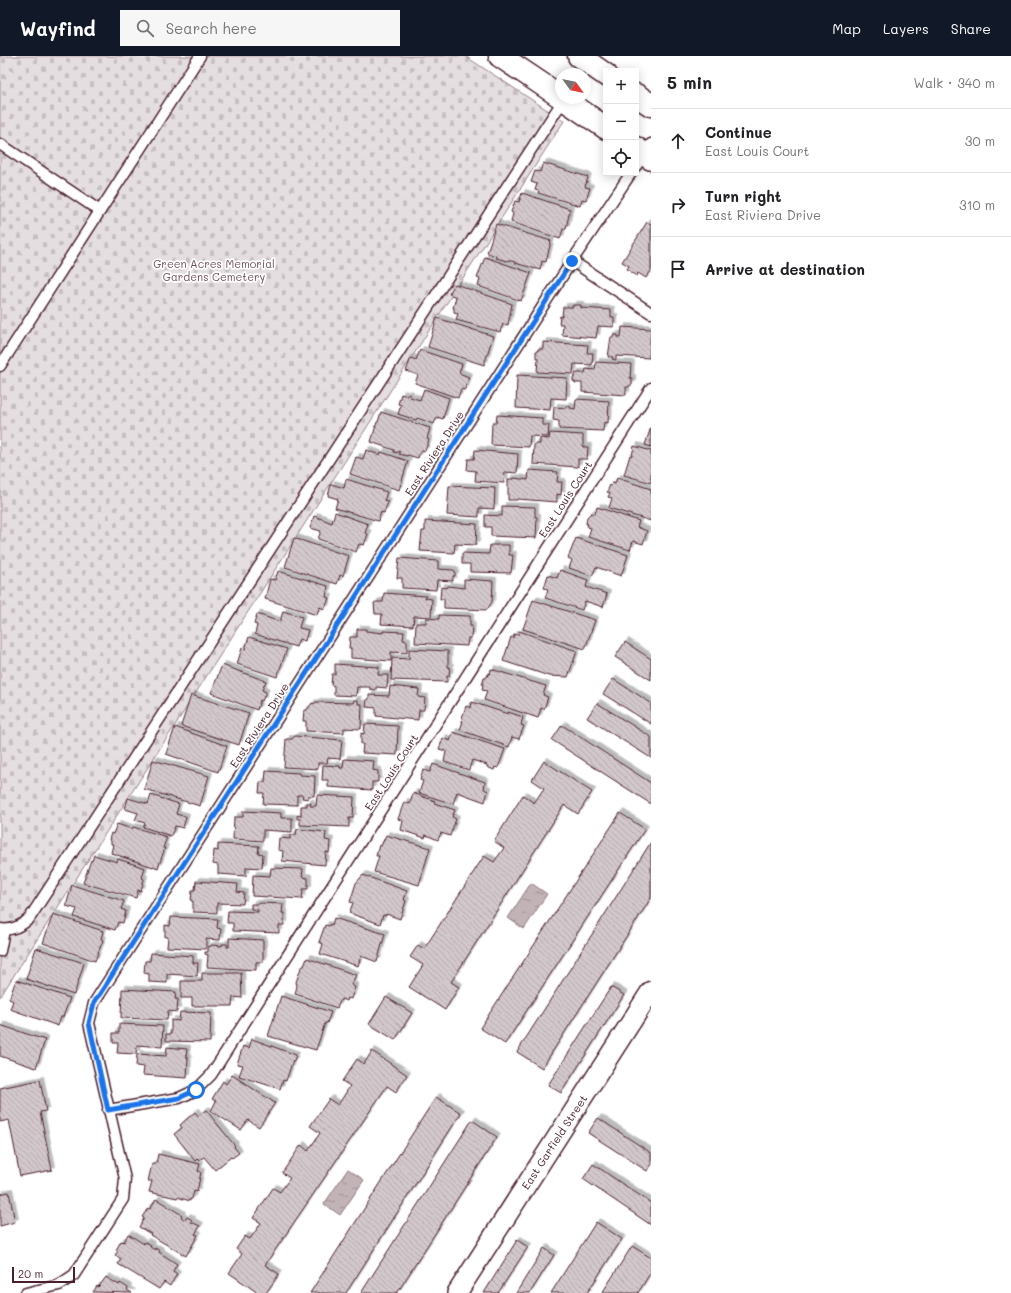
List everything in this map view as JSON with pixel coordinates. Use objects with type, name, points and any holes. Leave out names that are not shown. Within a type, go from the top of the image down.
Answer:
[{"type":"main road","points":[[500,56],[555,93]]},
{"type":"main road","points":[[579,56],[603,73]]},
{"type":"main road","points":[[639,97],[651,105]]},
{"type":"main road","points":[[571,104],[603,126]]},
{"type":"street","name":"East Garfield Street","points":[[457,1293],[651,991]]},
{"type":"lane","points":[[0,366],[200,56]]},
{"type":"lane","points":[[0,951],[2,930],[18,927],[29,919],[558,104]]},
{"type":"lane","points":[[0,144],[100,211]]},
{"type":"lane","name":"East Riviera Drive","points":[[26,1293],[59,1285],[74,1274],[124,1199],[125,1179],[89,1023],[94,1003],[572,261],[629,176]]},
{"type":"lane","points":[[572,261],[651,313]]},
{"type":"lane","name":"East Louis Court","points":[[108,1110],[179,1098],[196,1090],[211,1075],[651,388]]},
{"type":"green space","name":"Green Acres Memorial Gardens Cemetery","points":[[0,56],[465,56],[564,121],[0,997]]},
{"type":"water","points":[[531,883],[547,894],[524,929],[508,918]]},
{"type":"water","points":[[348,1169],[364,1180],[340,1215],[324,1204]]},
{"type":"building","points":[[543,163],[588,177],[585,187],[590,188],[586,200],[582,199],[580,206],[538,193],[539,191],[535,190],[537,184],[531,182],[535,171],[540,172]]},
{"type":"building","points":[[522,193],[570,209],[566,229],[563,229],[560,239],[511,222],[513,213],[511,212],[515,201],[519,202]]},
{"type":"building","points":[[647,222],[651,224],[651,271],[646,278],[638,273],[637,276],[627,269],[629,266],[622,262]]},
{"type":"building","points":[[496,224],[551,241],[546,262],[542,261],[540,270],[508,260],[496,258],[496,256],[487,253]]},
{"type":"building","points":[[485,257],[531,273],[521,301],[478,286],[480,279],[477,278]]},
{"type":"building","points":[[455,284],[512,304],[508,325],[503,324],[500,332],[456,320],[458,313],[454,312],[453,308],[456,297],[449,294]]},
{"type":"building","points":[[573,305],[581,305],[581,308],[611,310],[611,317],[614,317],[614,327],[598,326],[596,338],[562,335],[563,324],[559,324],[560,316],[562,317],[563,307],[573,307]]},
{"type":"building","points":[[437,318],[493,336],[484,365],[428,347]]},
{"type":"building","points":[[622,327],[651,329],[649,358],[616,356],[616,360],[612,359],[613,357],[608,357],[611,337],[618,335],[618,337],[621,337]]},
{"type":"building","points":[[543,342],[588,345],[587,353],[593,353],[592,365],[574,364],[573,374],[537,372],[538,358],[536,358],[536,351],[538,351],[538,349],[543,349]]},
{"type":"building","points":[[420,350],[462,364],[459,373],[469,377],[465,390],[461,389],[458,398],[415,383],[418,375],[406,371],[411,358],[416,360]]},
{"type":"building","points":[[596,362],[631,364],[630,378],[632,378],[632,385],[626,387],[626,395],[582,392],[582,383],[575,383],[573,381],[573,377],[575,377],[575,373],[585,373],[586,369],[595,370]]},
{"type":"building","points":[[517,375],[567,378],[566,399],[551,398],[550,410],[516,408]]},
{"type":"building","points":[[424,389],[449,398],[443,419],[437,417],[434,424],[417,418],[416,420],[398,414],[401,405],[398,404],[401,394],[407,396],[407,394],[410,395],[410,397],[420,400]]},
{"type":"building","points":[[576,399],[609,401],[608,423],[604,422],[603,431],[559,429],[559,421],[553,420],[554,407],[566,408],[566,406],[570,406],[570,408],[575,409]]},
{"type":"building","points":[[381,412],[430,428],[427,439],[429,440],[425,451],[421,450],[418,458],[399,454],[400,452],[398,451],[397,453],[394,452],[394,450],[371,442]]},
{"type":"building","points":[[497,415],[542,418],[542,425],[549,425],[548,437],[530,436],[529,447],[491,445],[492,423],[496,423]]},
{"type":"building","points":[[651,427],[651,447],[645,445]]},
{"type":"building","points":[[550,433],[583,435],[583,447],[588,447],[587,459],[578,459],[578,467],[533,464],[534,444],[540,444],[540,438],[549,439]]},
{"type":"building","points":[[634,446],[651,451],[651,483],[624,475],[630,455],[632,456]]},
{"type":"building","points":[[366,450],[380,455],[381,452],[408,461],[399,490],[350,474],[356,457],[363,459]]},
{"type":"building","points":[[475,450],[518,454],[517,473],[505,472],[504,483],[475,481],[476,471],[467,470],[468,459],[474,459]]},
{"type":"building","points":[[529,470],[558,472],[557,482],[562,482],[561,495],[557,494],[557,502],[517,499],[508,500],[508,479],[514,478],[528,480]]},
{"type":"building","points":[[617,478],[651,489],[651,521],[609,508],[612,498],[608,497],[610,493],[607,492],[612,483],[615,484]]},
{"type":"building","points":[[346,479],[387,492],[384,501],[388,502],[384,513],[381,512],[378,521],[335,508],[338,499],[328,496],[331,484],[344,488]]},
{"type":"building","points":[[449,486],[495,488],[494,509],[479,508],[479,517],[447,515]]},
{"type":"building","points":[[502,506],[535,507],[535,517],[537,517],[536,538],[491,536],[491,527],[485,527],[485,515],[502,516]]},
{"type":"building","points":[[597,507],[639,521],[637,527],[647,531],[643,544],[633,541],[630,550],[588,537],[591,528],[587,527],[587,517],[591,513],[595,514]]},
{"type":"building","points":[[335,512],[368,524],[365,533],[368,534],[364,545],[359,544],[356,552],[318,539],[321,531],[310,528],[314,516],[332,523]]},
{"type":"building","points":[[425,521],[477,524],[476,545],[455,544],[454,553],[420,551],[422,531],[425,531]]},
{"type":"building","points":[[294,538],[349,556],[343,576],[340,575],[337,584],[285,567]]},
{"type":"building","points":[[576,538],[628,555],[621,576],[596,567],[592,576],[569,568],[572,560],[568,558]]},
{"type":"building","points":[[490,545],[509,545],[509,555],[513,555],[511,573],[470,572],[470,564],[462,564],[462,553],[489,554]]},
{"type":"building","points":[[399,558],[438,561],[438,569],[453,570],[455,571],[455,576],[453,576],[453,581],[437,580],[436,590],[402,588],[402,578],[397,578]]},
{"type":"building","points":[[560,570],[588,580],[586,587],[607,594],[603,607],[585,601],[582,610],[545,598],[548,589],[544,588],[548,575],[557,578]]},
{"type":"building","points":[[278,571],[328,586],[326,597],[329,598],[325,609],[319,607],[317,615],[265,599],[270,579],[275,580]]},
{"type":"building","points":[[464,579],[493,581],[492,602],[487,610],[444,608],[444,599],[440,599],[441,587],[447,588],[448,586],[464,588]]},
{"type":"building","points":[[384,593],[426,596],[425,598],[432,599],[431,617],[414,616],[413,626],[381,624],[382,614],[375,614],[374,603],[383,602]]},
{"type":"building","points":[[533,600],[595,620],[585,649],[523,629]]},
{"type":"building","points":[[283,611],[302,617],[299,628],[308,630],[305,641],[299,639],[296,647],[255,634],[257,625],[254,624],[257,614],[280,622]]},
{"type":"building","points":[[439,615],[470,616],[470,626],[472,626],[471,638],[468,638],[467,646],[415,643],[416,623],[426,623],[426,618],[439,619]]},
{"type":"building","points":[[357,629],[366,629],[366,631],[383,633],[383,631],[404,632],[403,640],[407,641],[407,653],[391,652],[391,661],[351,658],[351,648],[349,648],[350,637],[357,637]]},
{"type":"building","points":[[519,631],[577,651],[568,677],[549,676],[503,661],[511,637],[513,638],[514,634],[518,635]]},
{"type":"building","points":[[249,637],[287,649],[277,677],[237,664],[242,648],[245,649]]},
{"type":"building","points":[[625,642],[651,659],[651,680],[615,657]]},
{"type":"building","points":[[409,649],[448,651],[448,667],[450,667],[447,682],[391,680],[392,658],[409,659]]},
{"type":"building","points":[[335,664],[379,667],[378,675],[388,675],[387,688],[376,687],[376,690],[370,689],[370,687],[357,687],[356,696],[334,695],[334,686],[331,685],[332,674],[335,674]]},
{"type":"building","points":[[222,665],[266,681],[262,690],[266,692],[262,701],[260,700],[257,710],[211,693]]},
{"type":"building","points":[[491,669],[546,686],[543,695],[548,697],[544,709],[541,708],[538,718],[484,700],[487,691],[482,690],[482,685],[484,678],[486,678],[489,673],[490,674]]},
{"type":"building","points":[[613,679],[651,703],[651,724],[603,694]]},
{"type":"building","points":[[390,686],[419,689],[418,697],[425,698],[424,710],[419,710],[418,720],[376,716],[376,708],[366,707],[369,695],[389,696]]},
{"type":"building","points":[[191,695],[249,713],[239,745],[181,726]]},
{"type":"building","points":[[354,700],[358,700],[358,704],[362,704],[361,729],[344,728],[344,733],[306,731],[306,721],[303,721],[304,710],[307,710],[312,703],[353,703]]},
{"type":"building","points":[[472,702],[508,714],[508,712],[523,717],[521,725],[524,726],[519,739],[512,737],[509,747],[460,730],[463,721],[461,721],[466,706],[471,708]]},
{"type":"building","points":[[597,703],[651,737],[651,758],[587,718]]},
{"type":"building","points":[[365,724],[398,726],[397,755],[362,753],[363,744],[361,744],[361,733],[364,734]]},
{"type":"building","points":[[562,725],[651,783],[651,804],[552,740]]},
{"type":"building","points":[[175,727],[227,746],[218,772],[166,754]]},
{"type":"building","points":[[453,732],[505,749],[498,768],[495,767],[494,770],[487,767],[487,765],[472,760],[469,770],[444,762],[446,751],[439,749],[443,738],[450,741]]},
{"type":"building","points":[[295,736],[342,740],[340,759],[328,758],[327,763],[318,763],[318,769],[284,767],[286,739],[292,739]]},
{"type":"building","points":[[344,759],[374,761],[373,770],[378,771],[378,782],[372,782],[372,790],[328,787],[328,780],[322,780],[323,765],[340,766],[340,768],[343,768]]},
{"type":"building","points":[[153,760],[209,776],[200,806],[144,789]]},
{"type":"building","points":[[544,761],[592,792],[578,814],[564,805],[451,982],[459,987],[445,1010],[409,987],[423,965],[410,957],[418,945],[424,949],[484,856],[494,862],[504,848],[494,841],[523,795],[534,803],[544,788],[532,780]]},
{"type":"building","points":[[433,764],[485,782],[484,789],[488,791],[485,802],[457,792],[453,804],[419,793],[423,781],[420,780],[423,770],[430,772]]},
{"type":"building","points":[[266,771],[299,773],[300,775],[315,776],[314,796],[308,796],[308,799],[302,798],[303,795],[297,795],[297,805],[263,804],[264,793],[259,793],[260,782],[265,782]]},
{"type":"building","points":[[413,793],[435,801],[434,803],[455,810],[452,817],[456,819],[450,836],[441,833],[438,840],[426,835],[425,838],[401,830],[403,821],[398,819],[404,802],[410,804]]},
{"type":"building","points":[[151,795],[179,804],[176,814],[186,817],[183,828],[175,826],[171,836],[143,827],[145,823],[135,820],[138,813],[125,809],[128,798],[148,804]]},
{"type":"building","points":[[317,795],[354,797],[353,818],[349,818],[349,827],[300,825],[300,819],[297,819],[297,815],[301,816],[301,806],[307,806],[307,803],[311,803],[310,806],[316,806]]},
{"type":"building","points":[[243,811],[281,813],[281,818],[292,818],[292,832],[263,830],[263,841],[233,839],[234,817],[243,817]]},
{"type":"building","points":[[620,813],[645,829],[505,1044],[480,1028]]},
{"type":"building","points":[[117,824],[167,837],[158,868],[111,853],[113,844],[111,844],[111,841],[109,840],[111,833],[113,834]]},
{"type":"building","points":[[297,829],[326,832],[325,840],[330,841],[329,853],[326,852],[325,865],[282,861],[283,851],[278,850],[279,838],[290,839],[291,835],[296,835]]},
{"type":"building","points":[[386,835],[430,848],[419,885],[374,872],[379,856],[376,856],[379,845],[381,846]]},
{"type":"building","points":[[651,842],[651,898],[542,1068],[517,1052]]},
{"type":"building","points":[[218,844],[259,846],[258,853],[263,854],[262,868],[246,867],[246,876],[218,874],[218,865],[213,864],[214,850],[218,851]]},
{"type":"building","points":[[94,855],[117,862],[118,859],[145,868],[142,878],[144,879],[141,891],[138,890],[136,898],[83,883]]},
{"type":"building","points":[[271,868],[303,869],[302,877],[308,878],[308,889],[303,889],[302,899],[252,896],[253,875],[270,876]]},
{"type":"building","points":[[363,875],[407,891],[404,900],[406,901],[400,919],[386,914],[386,916],[383,915],[380,924],[349,913],[353,903],[350,902],[356,883]]},
{"type":"building","points":[[196,881],[238,884],[237,892],[244,893],[243,904],[217,903],[217,913],[193,912],[193,901],[191,901],[192,890],[195,890]]},
{"type":"building","points":[[72,885],[124,901],[121,909],[126,911],[123,923],[118,922],[115,930],[74,917],[77,909],[66,906]]},
{"type":"building","points":[[251,904],[283,904],[282,913],[284,913],[284,925],[279,925],[279,933],[233,931],[233,923],[227,923],[228,911],[258,912],[258,910],[251,909]]},
{"type":"building","points":[[53,914],[103,931],[101,939],[103,940],[95,961],[43,943]]},
{"type":"building","points":[[171,917],[218,919],[217,928],[221,929],[220,940],[206,939],[206,949],[167,947],[168,937],[165,937],[165,925],[170,926]]},
{"type":"building","points":[[334,918],[385,934],[377,962],[361,956],[358,966],[320,954],[323,944],[319,942],[325,925],[332,925]]},
{"type":"building","points":[[229,938],[263,940],[263,962],[256,962],[256,970],[207,967],[208,955],[205,954],[205,952],[208,952],[208,946],[222,946],[222,944],[227,944],[227,947],[229,947]]},
{"type":"building","points":[[36,948],[84,963],[74,995],[26,979]]},
{"type":"building","points":[[151,953],[193,956],[193,963],[198,963],[197,976],[167,974],[167,983],[149,982],[149,974],[144,973],[145,961],[150,961]]},
{"type":"building","points":[[307,958],[356,975],[351,985],[355,987],[351,999],[348,998],[347,1001],[341,999],[337,1008],[295,994],[297,986],[296,982],[301,968],[304,966]]},
{"type":"building","points":[[202,973],[241,973],[242,998],[233,997],[232,1006],[192,1006],[192,998],[181,998],[181,981],[202,981]]},
{"type":"building","points":[[16,980],[70,998],[58,1026],[10,1009],[13,1001],[9,999]]},
{"type":"building","points":[[611,987],[624,995],[561,1093],[548,1085]]},
{"type":"building","points":[[122,989],[176,992],[175,999],[178,999],[177,1012],[168,1011],[167,1020],[121,1018]]},
{"type":"building","points":[[281,996],[331,1012],[327,1023],[325,1023],[316,1050],[268,1036]]},
{"type":"building","points":[[386,997],[412,1013],[395,1040],[369,1024]]},
{"type":"building","points":[[180,1012],[211,1013],[210,1042],[166,1041],[166,1034],[171,1034],[171,1020],[179,1021]]},
{"type":"building","points":[[119,1024],[163,1026],[162,1047],[137,1045],[136,1054],[117,1053],[118,1043],[113,1043],[113,1033],[119,1033]]},
{"type":"building","points":[[0,1025],[45,1040],[36,1068],[0,1056]]},
{"type":"building","points":[[252,1039],[296,1055],[286,1081],[283,1080],[280,1089],[239,1076],[243,1065],[237,1064],[243,1046],[249,1048]]},
{"type":"building","points":[[167,1047],[187,1049],[187,1078],[143,1075],[144,1067],[136,1066],[137,1054],[166,1056]]},
{"type":"building","points":[[372,1051],[407,1075],[396,1092],[387,1086],[265,1265],[279,1274],[266,1293],[258,1293],[229,1273],[242,1254],[236,1249],[245,1236],[250,1239],[261,1223],[253,1218],[273,1188],[280,1192],[290,1178],[282,1173],[301,1145],[308,1151],[320,1133],[310,1126],[329,1099],[338,1105],[350,1086],[342,1081],[357,1059],[364,1064]]},
{"type":"building","points":[[232,1075],[275,1103],[259,1127],[248,1120],[241,1130],[211,1111],[216,1101],[212,1099],[223,1081],[226,1084]]},
{"type":"building","points":[[40,1080],[46,1111],[40,1112],[52,1170],[20,1176],[9,1120],[0,1122],[0,1088]]},
{"type":"building","points":[[436,1097],[461,1113],[346,1293],[310,1293]]},
{"type":"building","points":[[206,1110],[239,1153],[232,1158],[231,1157],[215,1170],[204,1157],[199,1160],[198,1158],[195,1161],[174,1134],[182,1128],[180,1125],[195,1112],[198,1116]]},
{"type":"building","points":[[598,1118],[651,1153],[651,1165],[647,1171],[588,1133]]},
{"type":"building","points":[[472,1120],[497,1137],[397,1293],[361,1293]]},
{"type":"building","points":[[158,1154],[200,1164],[198,1171],[201,1172],[197,1192],[194,1191],[190,1201],[149,1192],[152,1181],[148,1181],[152,1164],[156,1164]]},
{"type":"building","points":[[593,1164],[651,1203],[651,1225],[583,1179]]},
{"type":"building","points":[[9,1192],[15,1222],[0,1226],[0,1194]]},
{"type":"building","points":[[156,1199],[182,1215],[181,1217],[185,1220],[187,1217],[192,1220],[191,1222],[200,1226],[195,1234],[198,1235],[186,1256],[139,1227],[144,1218],[142,1217],[148,1208],[150,1209]]},
{"type":"building","points":[[596,1222],[622,1239],[587,1293],[551,1293]]},
{"type":"building","points":[[128,1234],[144,1244],[145,1242],[151,1245],[150,1247],[160,1251],[159,1252],[177,1264],[173,1271],[177,1274],[170,1286],[164,1282],[159,1289],[118,1264],[121,1259],[115,1255],[118,1251],[116,1250],[121,1241],[124,1242]]},
{"type":"building","points":[[517,1240],[528,1247],[498,1293],[484,1293]]},
{"type":"building","points":[[632,1246],[651,1258],[651,1272],[638,1293],[602,1293]]},
{"type":"building","points":[[544,1248],[554,1255],[530,1293],[516,1293]]},
{"type":"building","points":[[106,1277],[119,1285],[120,1283],[128,1288],[127,1290],[132,1293],[93,1292]]},
{"type":"route","points":[[196,1090],[179,1098],[108,1110],[89,1023],[94,1003],[572,261]]}]
